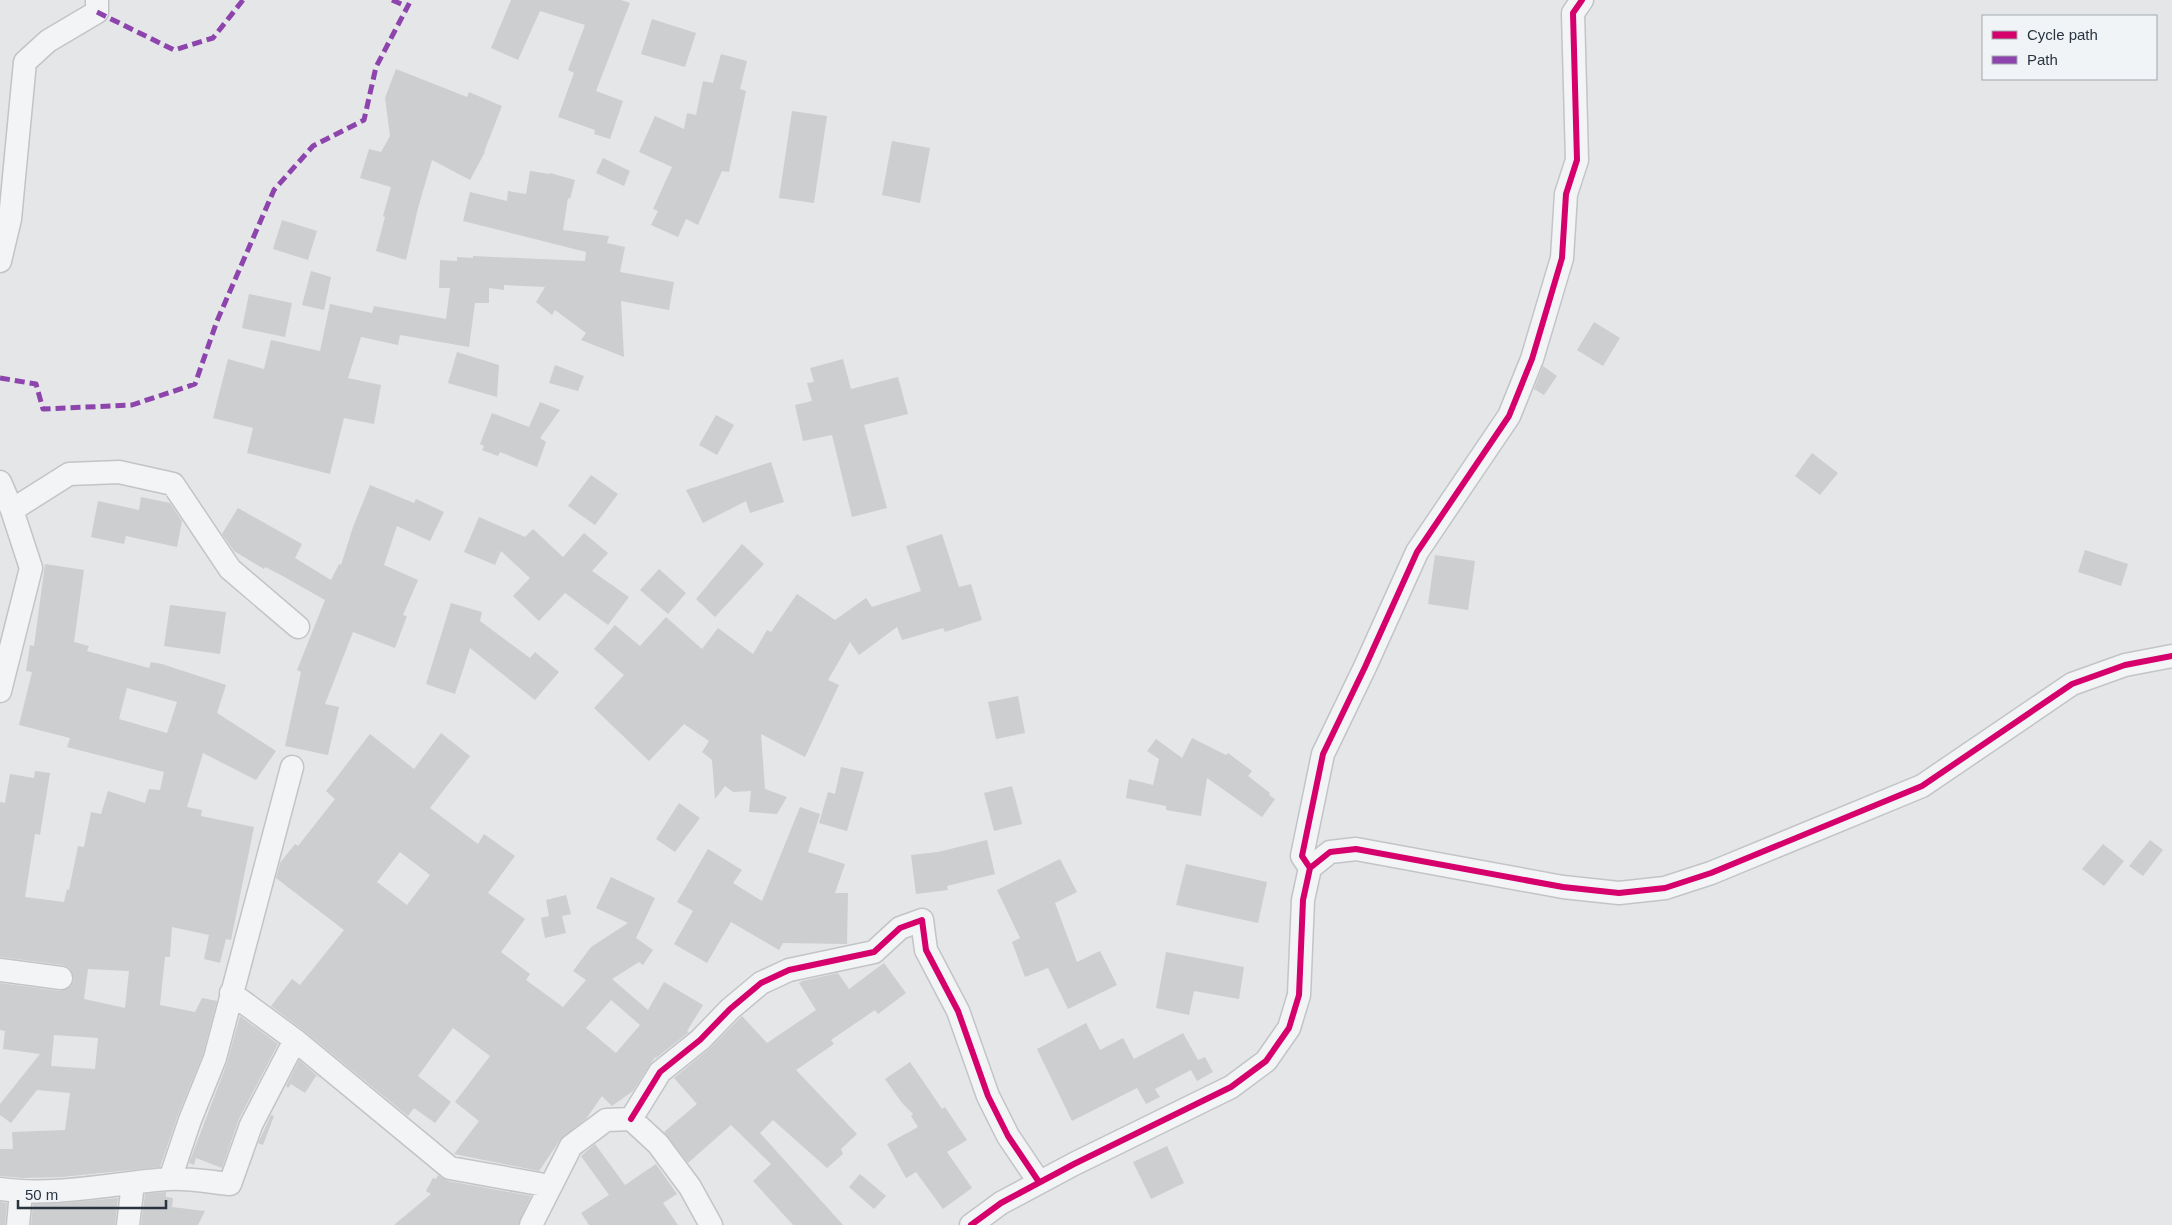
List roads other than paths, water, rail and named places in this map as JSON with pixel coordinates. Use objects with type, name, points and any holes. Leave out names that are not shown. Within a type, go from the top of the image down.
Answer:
[{"type":"street","points":[[0,261],[10,219],[25,62],[48,40],[97,12],[97,0]]},
{"type":"street","points":[[1310,868],[1302,856],[1323,754],[1417,552],[1509,416],[1532,359],[1562,258],[1566,194],[1577,160],[1573,13],[1582,0]]},
{"type":"street","points":[[12,510],[69,474],[120,472],[172,484],[230,569],[298,627]]},
{"type":"street","points":[[0,482],[12,510],[31,568],[0,691]]},
{"type":"street","points":[[971,1225],[1001,1202],[1231,1087],[1266,1062],[1289,1028],[1299,995],[1303,900],[1310,868],[1330,852],[1356,849],[1563,887],[1619,893],[1665,888],[1711,873],[1922,786],[2072,684],[2125,665],[2172,656]]},
{"type":"street","points":[[170,1179],[190,1120],[215,1058],[292,767]]},
{"type":"street","points":[[631,1119],[660,1072],[700,1040],[730,1009],[761,983],[789,970],[874,952],[900,928],[922,920],[926,950],[958,1011],[988,1096],[1008,1136],[1039,1182]]},
{"type":"street","points":[[0,970],[61,978]]},
{"type":"street","points":[[231,993],[295,1040],[450,1168],[550,1186]]},
{"type":"street","points":[[18,1225],[11,1191],[132,1184],[170,1179],[230,1184],[251,1125],[295,1040]]},
{"type":"street","points":[[531,1225],[571,1146],[606,1120],[631,1119],[658,1144],[690,1187],[710,1225]]},
{"type":"street","points":[[128,1225],[132,1184]]}]
